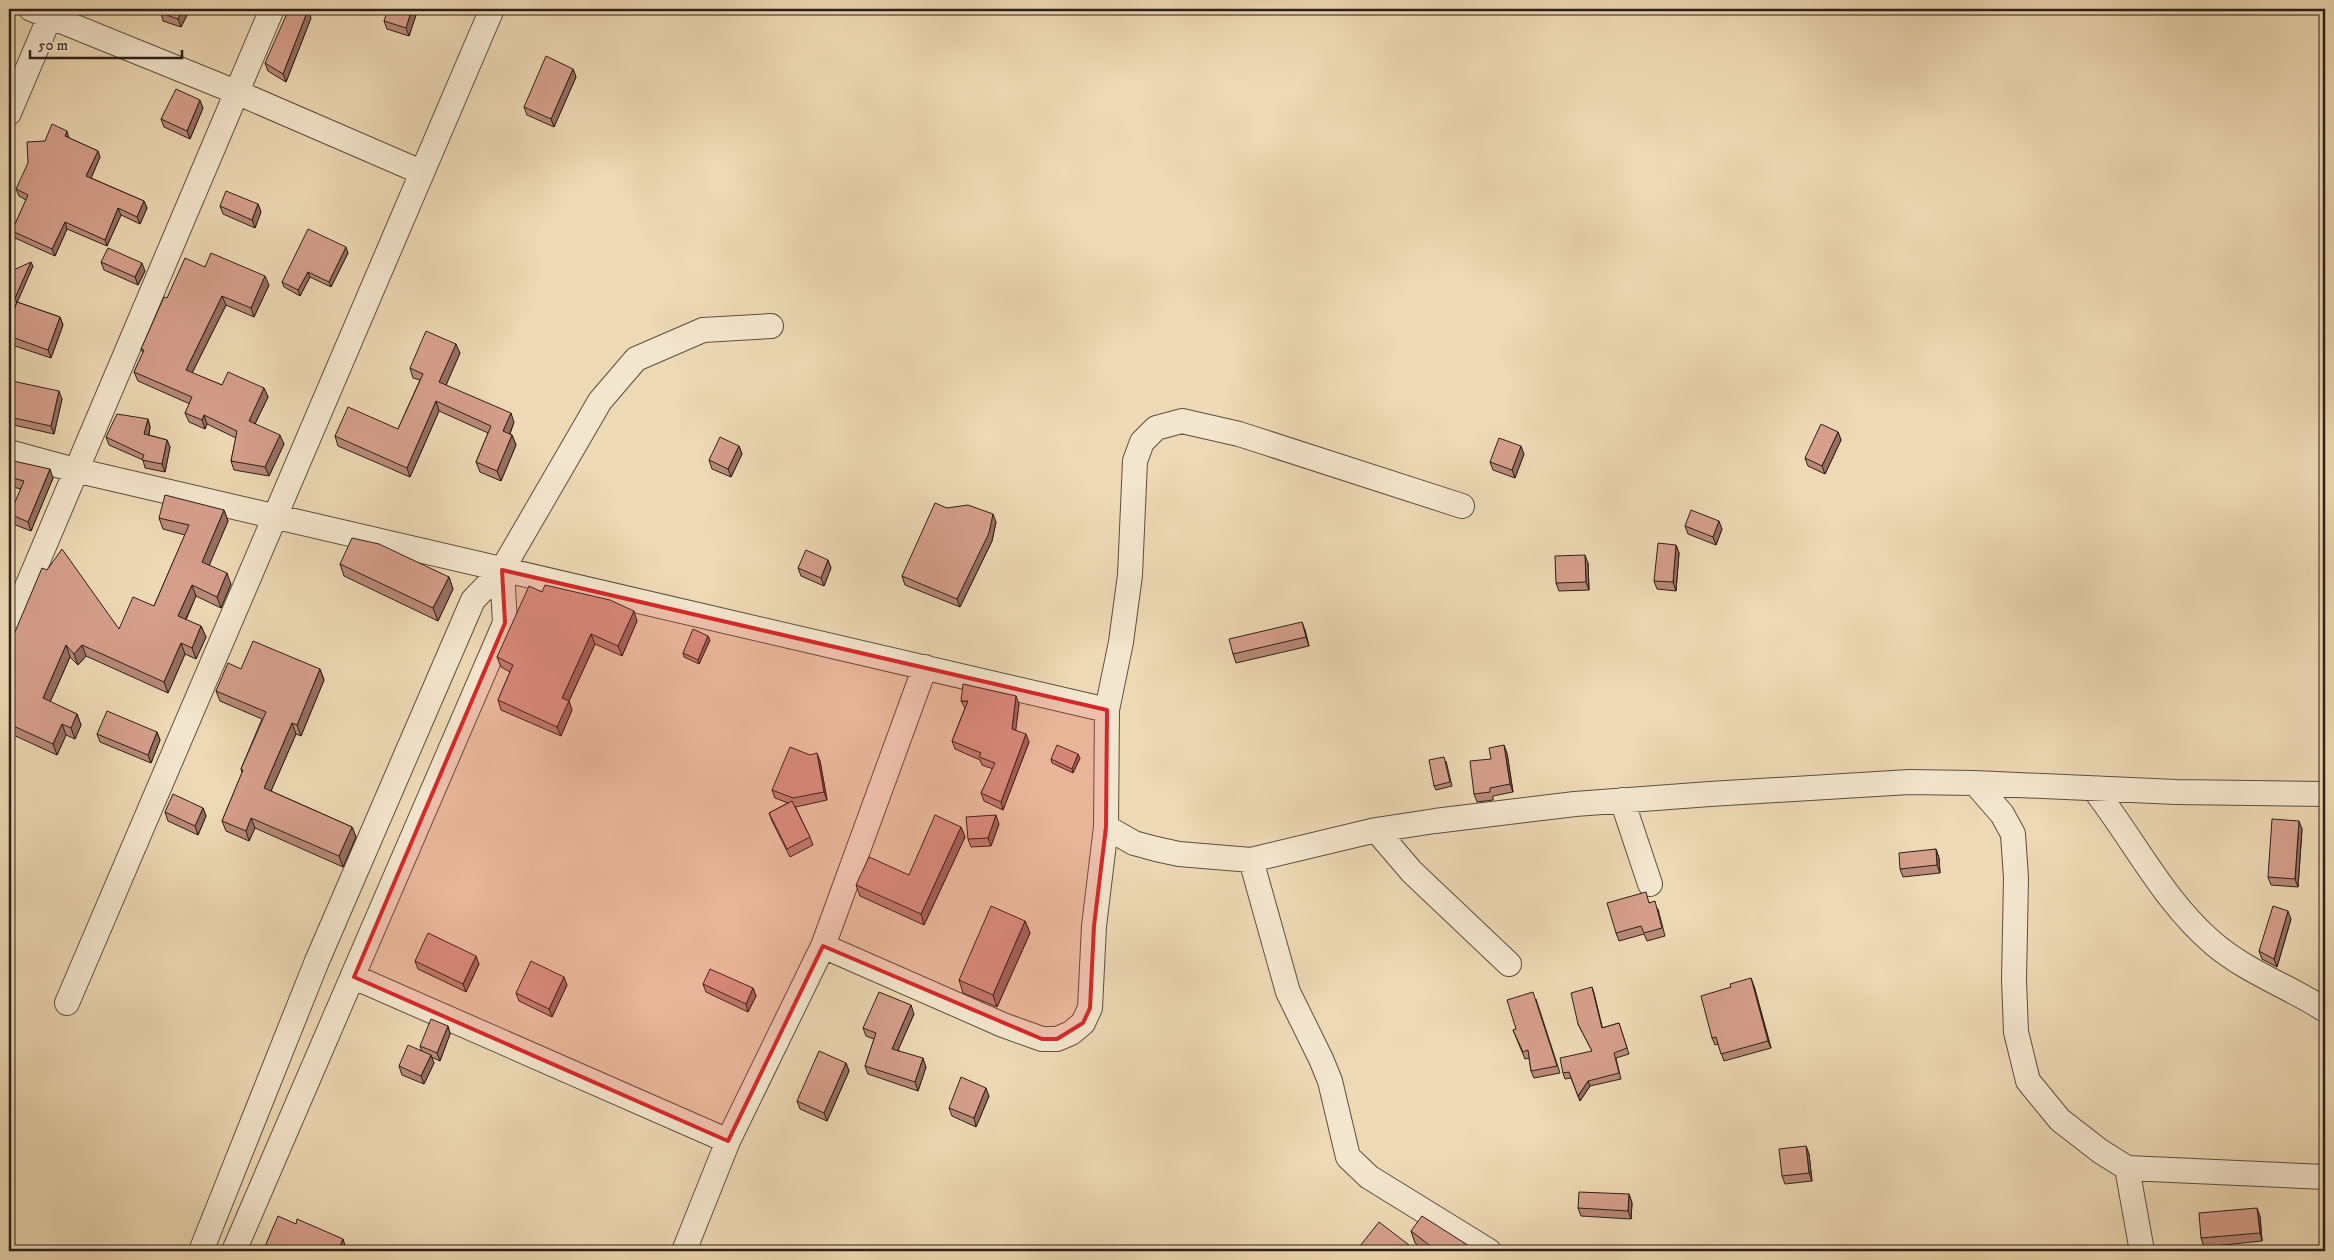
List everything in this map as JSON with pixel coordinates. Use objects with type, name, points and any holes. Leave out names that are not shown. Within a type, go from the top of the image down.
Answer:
[{"type":"street","points":[[9,629],[272,9]]},
{"type":"street","points":[[67,1003],[492,9]]},
{"type":"street","points":[[9,113],[44,11],[421,172]]},
{"type":"street","points":[[201,1251],[317,961],[472,600],[502,570],[600,401],[636,359],[703,330],[771,326]]},
{"type":"street","points":[[823,946],[1002,1025],[1042,1039],[1057,1039],[1072,1033],[1083,1023],[1090,1008],[1093,977],[1094,926],[1106,827],[1107,710],[1121,642],[1130,575],[1135,461],[1142,442],[1156,428],[1182,421],[1239,434],[1462,506]]},
{"type":"street","points":[[9,452],[75,470],[1107,710]]},
{"type":"street","points":[[234,1251],[354,977],[505,623],[502,570]]},
{"type":"street","points":[[684,1251],[728,1142],[823,946],[925,667]]},
{"type":"street","points":[[1106,827],[1134,843],[1156,849],[1179,854],[1251,860],[1376,830],[1575,804],[1909,782],[2094,789],[2325,794]]},
{"type":"street","points":[[1975,783],[2002,814],[2013,834],[2016,878],[2014,980],[2016,1032],[2028,1081],[2060,1120],[2100,1151],[2127,1168],[2325,1177]]},
{"type":"street","points":[[2094,789],[2190,921],[2216,945],[2232,956],[2325,1010]]},
{"type":"street","points":[[1622,800],[1650,884]]},
{"type":"street","points":[[1376,830],[1418,878],[1509,964]]},
{"type":"street","points":[[1251,860],[1288,992],[1330,1081],[1348,1157],[1369,1177],[1489,1251]]},
{"type":"street","points":[[354,977],[728,1142]]},
{"type":"street","points":[[2127,1168],[2142,1251]]},
{"type":"highlighted area","points":[[502,570],[1107,710],[1106,827],[1094,926],[1090,1008],[1083,1023],[1057,1039],[1042,1039],[823,946],[728,1141],[354,977],[505,623]]},
{"type":"building","points":[[162,9],[183,9],[178,19],[161,13]]},
{"type":"building","points":[[289,9],[308,10],[283,74],[265,63]]},
{"type":"building","points":[[388,9],[412,9],[406,28],[384,21]]},
{"type":"building","points":[[546,56],[573,69],[551,119],[524,107]]},
{"type":"building","points":[[176,89],[200,100],[187,131],[161,119]]},
{"type":"building","points":[[52,124],[67,131],[65,136],[98,151],[86,176],[144,201],[137,217],[118,208],[105,240],[65,222],[52,249],[12,231],[28,195],[16,189],[28,163],[27,142],[45,141]]},
{"type":"building","points":[[226,191],[258,204],[252,220],[220,206]]},
{"type":"building","points":[[308,229],[346,247],[329,282],[308,272],[298,290],[282,282]]},
{"type":"building","points":[[108,248],[142,263],[135,277],[101,262]]},
{"type":"building","points":[[211,253],[265,276],[251,308],[222,296],[186,370],[222,385],[228,372],[264,388],[249,421],[280,435],[265,467],[231,461],[237,431],[204,415],[202,420],[185,413],[192,397],[134,372],[144,350],[141,349],[164,297],[167,298],[185,258],[205,267]]},
{"type":"building","points":[[31,262],[15,298],[9,284],[9,272]]},
{"type":"building","points":[[17,302],[60,317],[48,350],[9,336],[9,324]]},
{"type":"building","points":[[426,331],[456,344],[439,382],[511,413],[503,431],[512,435],[497,471],[476,462],[491,426],[436,401],[407,468],[335,436],[348,407],[398,429],[423,374],[410,368]]},
{"type":"building","points":[[12,381],[59,391],[51,426],[9,417],[9,398]]},
{"type":"building","points":[[117,414],[148,419],[144,434],[167,440],[162,464],[142,460],[144,455],[106,437]]},
{"type":"building","points":[[1821,424],[1838,432],[1822,466],[1805,458]]},
{"type":"building","points":[[720,437],[739,446],[728,469],[709,460]]},
{"type":"building","points":[[1499,438],[1521,446],[1512,470],[1490,462]]},
{"type":"building","points":[[9,460],[50,469],[28,522],[10,514],[24,481],[9,477]]},
{"type":"building","points":[[165,495],[224,510],[202,562],[227,573],[217,597],[192,585],[178,616],[201,626],[192,648],[181,643],[164,682],[82,645],[74,654],[66,645],[43,698],[77,714],[71,728],[62,724],[53,744],[9,724],[9,646],[42,568],[47,570],[62,549],[119,629],[133,597],[154,606],[189,525],[159,518]]},
{"type":"building","points":[[935,503],[947,508],[968,505],[993,514],[989,533],[957,599],[902,576]]},
{"type":"building","points":[[1691,510],[1719,521],[1713,537],[1685,526]]},
{"type":"building","points":[[352,538],[379,544],[449,577],[433,608],[340,564]]},
{"type":"building","points":[[1658,543],[1676,545],[1673,582],[1654,581]]},
{"type":"building","points":[[806,550],[828,560],[821,578],[798,568]]},
{"type":"building","points":[[1585,555],[1586,582],[1556,583],[1555,556]]},
{"type":"building","points":[[545,585],[610,600],[634,611],[618,646],[591,634],[562,698],[569,701],[557,727],[498,700],[513,665],[497,657],[529,586],[542,592]]},
{"type":"building","points":[[1302,622],[1306,637],[1233,654],[1229,639]]},
{"type":"building","points":[[693,629],[708,636],[698,660],[683,653]]},
{"type":"building","points":[[253,641],[320,669],[297,725],[292,723],[264,788],[352,827],[339,856],[251,818],[246,831],[222,821],[243,770],[241,769],[266,712],[216,691],[228,663],[241,669]]},
{"type":"building","points":[[963,684],[1016,696],[1012,729],[1026,734],[1001,802],[981,793],[995,763],[979,757],[981,753],[952,741],[968,701],[961,701]]},
{"type":"building","points":[[107,711],[157,732],[148,755],[97,734]]},
{"type":"building","points":[[1057,745],[1078,754],[1072,769],[1051,759]]},
{"type":"building","points":[[1504,745],[1510,784],[1490,788],[1490,792],[1474,794],[1470,761],[1491,759],[1489,748]]},
{"type":"building","points":[[790,747],[810,755],[817,753],[824,792],[793,798],[772,790]]},
{"type":"building","points":[[1444,757],[1450,782],[1434,786],[1429,760]]},
{"type":"building","points":[[173,794],[203,808],[195,826],[165,812]]},
{"type":"building","points":[[792,801],[810,837],[787,849],[769,813]]},
{"type":"building","points":[[935,815],[961,827],[921,914],[856,885],[869,857],[909,875]]},
{"type":"building","points":[[996,815],[988,838],[968,839],[966,817]]},
{"type":"building","points":[[2272,819],[2299,821],[2295,879],[2268,877]]},
{"type":"building","points":[[1936,849],[1937,865],[1900,869],[1899,853]]},
{"type":"building","points":[[1646,892],[1649,903],[1655,901],[1662,928],[1644,933],[1641,926],[1616,933],[1607,903]]},
{"type":"building","points":[[991,906],[1025,921],[993,995],[959,980]]},
{"type":"building","points":[[2273,906],[2288,911],[2274,959],[2259,951]]},
{"type":"building","points":[[428,933],[476,956],[463,984],[415,961]]},
{"type":"building","points":[[531,961],[564,977],[549,1009],[516,993]]},
{"type":"building","points":[[710,969],[753,988],[746,1004],[703,984]]},
{"type":"building","points":[[1751,978],[1768,1041],[1721,1054],[1716,1037],[1712,1038],[1701,996],[1731,987],[1730,984]]},
{"type":"building","points":[[1592,987],[1602,1028],[1619,1023],[1627,1048],[1614,1053],[1619,1073],[1588,1081],[1578,1096],[1569,1072],[1563,1073],[1560,1058],[1592,1051],[1578,1024],[1571,993]]},
{"type":"building","points":[[879,992],[911,1005],[892,1049],[923,1058],[915,1082],[865,1066],[876,1033],[863,1028]]},
{"type":"building","points":[[1533,992],[1557,1066],[1531,1071],[1528,1050],[1523,1052],[1513,1030],[1516,1029],[1507,1000]]},
{"type":"building","points":[[431,1019],[448,1026],[437,1053],[420,1046]]},
{"type":"building","points":[[408,1045],[431,1055],[421,1076],[399,1066]]},
{"type":"building","points":[[819,1051],[846,1063],[824,1113],[797,1101]]},
{"type":"building","points":[[961,1077],[986,1088],[974,1118],[949,1108]]},
{"type":"building","points":[[1806,1146],[1809,1173],[1782,1176],[1779,1149]]},
{"type":"building","points":[[1579,1192],[1629,1194],[1628,1211],[1578,1208]]},
{"type":"building","points":[[2257,1208],[2260,1233],[2201,1238],[2199,1213]]},
{"type":"building","points":[[278,1216],[296,1224],[297,1219],[343,1239],[338,1251],[263,1251]]},
{"type":"building","points":[[1422,1216],[1477,1251],[1437,1251],[1411,1231]]},
{"type":"building","points":[[1379,1222],[1409,1245],[1404,1251],[1356,1251]]}]
